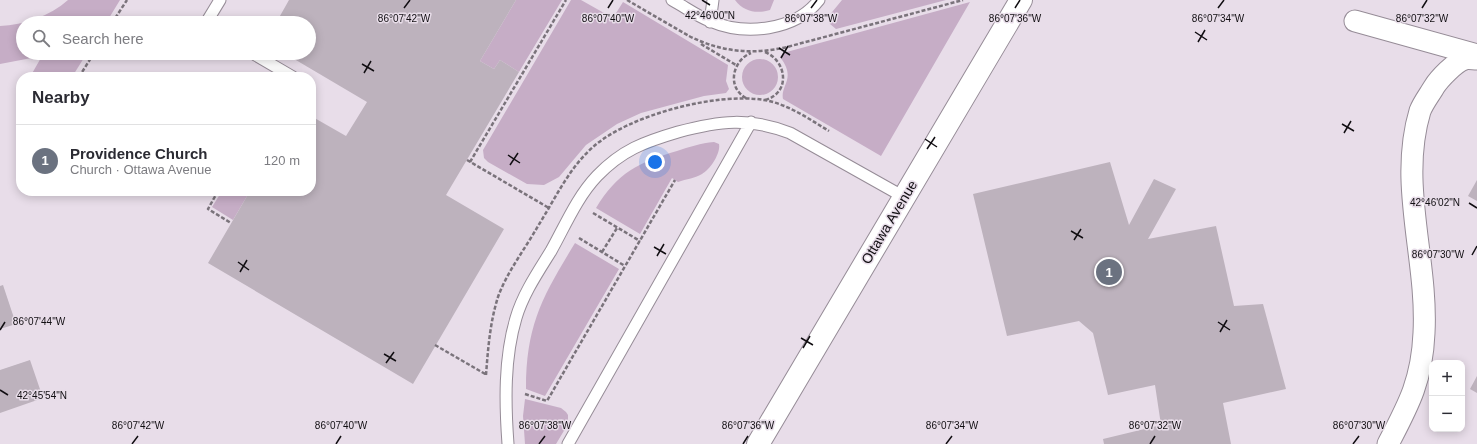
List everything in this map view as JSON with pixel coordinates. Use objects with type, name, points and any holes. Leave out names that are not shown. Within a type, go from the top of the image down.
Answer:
[{"type":"street","name":"Ottawa Avenue","points":[[758,444],[1020,0]]},
{"type":"street","points":[[1355,21],[1477,55]]},
{"type":"street","points":[[1388,444],[1410,401],[1421,371],[1424,332],[1423,291],[1415,226],[1412,153],[1420,109],[1440,78],[1464,59],[1477,59]]},
{"type":"lane","points":[[210,16],[220,0]]},
{"type":"lane","points":[[672,0],[710,22],[733,28],[757,29],[773,27],[800,16],[819,0]]},
{"type":"lane","points":[[710,22],[713,0]]},
{"type":"lane","points":[[264,60],[284,72]]},
{"type":"lane","points":[[508,444],[507,378],[511,337],[519,308],[580,200],[596,178],[612,162],[630,148],[651,140],[710,124],[724,122],[751,122],[778,128],[796,136],[904,197]]},
{"type":"lane","points":[[568,444],[751,122]]},
{"type":"path","points":[[117,16],[127,0]]},
{"type":"path","points":[[470,162],[566,0]]},
{"type":"path","points":[[627,0],[736,64]]},
{"type":"path","points":[[689,36],[724,50],[762,52],[787,47],[963,0]]},
{"type":"path","points":[[748,98],[737,90],[734,82],[734,73],[736,64],[742,58],[753,52]]},
{"type":"path","points":[[762,52],[774,56],[780,63],[784,80],[781,88],[775,95],[765,100]]},
{"type":"path","points":[[82,72],[90,60]]},
{"type":"path","points":[[486,375],[491,329],[499,296],[549,208],[575,166],[593,147],[614,131],[650,116],[692,105],[720,100],[748,98],[765,100],[794,111],[835,134]]},
{"type":"path","points":[[467,160],[549,208]]},
{"type":"path","points":[[525,394],[547,401],[675,180]]},
{"type":"path","points":[[215,196],[208,209],[231,223]]},
{"type":"path","points":[[593,213],[640,241]]},
{"type":"path","points":[[602,252],[617,228]]},
{"type":"path","points":[[578,238],[626,266]]},
{"type":"path","points":[[435,345],[490,378]]},
{"type":"shaded area","points":[[68,0],[120,0],[110,16],[43,16],[61,6]]},
{"type":"shaded area","points":[[516,0],[562,0],[519,72],[500,60],[494,69],[480,61]]},
{"type":"shaded area","points":[[571,0],[581,0],[613,18],[623,2],[728,65],[726,81],[729,89],[726,93],[704,96],[641,113],[617,124],[586,145],[559,177],[544,185],[527,184],[488,162],[484,158],[483,150]]},
{"type":"shaded area","points":[[735,0],[774,0],[770,10],[756,12],[742,7]]},
{"type":"shaded area","points":[[842,0],[946,0],[836,29],[830,24],[828,17]]},
{"type":"shaded area","points":[[970,2],[881,156],[783,99],[788,76],[785,65],[780,57],[783,53]]},
{"type":"shaded area","points":[[16,24],[16,60],[21,60],[0,64],[0,26]]},
{"type":"shaded area","points":[[760,59],[773,64],[778,77],[773,90],[760,95],[747,90],[742,77],[747,64]]},
{"type":"shaded area","points":[[40,60],[83,60],[75,72],[33,72]]},
{"type":"shaded area","points":[[714,142],[719,144],[719,148],[717,156],[711,165],[705,172],[694,177],[678,182],[672,178],[640,234],[596,208],[612,186],[630,170],[663,155],[700,144]]},
{"type":"shaded area","points":[[219,196],[247,196],[233,220],[212,207]]},
{"type":"shaded area","points":[[575,243],[619,269],[545,396],[526,389],[529,346],[538,312],[545,295]]},
{"type":"shaded area","points":[[525,399],[561,408],[566,412],[568,415],[568,424],[556,444],[525,444],[523,416]]},
{"type":"building","points":[[289,0],[516,0],[480,61],[494,69],[500,60],[519,72],[446,195],[504,229],[413,384],[208,263],[247,196],[316,196],[316,119],[346,136],[367,102],[296,60],[316,60],[316,16],[280,16]]},
{"type":"building","points":[[1110,162],[1129,225],[1154,179],[1176,189],[1148,239],[1216,226],[1234,306],[1263,304],[1286,389],[1223,403],[1231,444],[1104,444],[1103,439],[1161,425],[1155,385],[1108,395],[1093,333],[1079,321],[1007,336],[973,194]]},
{"type":"building","points":[[1477,180],[1477,201],[1468,196]]},
{"type":"building","points":[[3,285],[16,324],[0,329],[0,286]]},
{"type":"building","points":[[30,360],[43,398],[0,413],[0,370]]},
{"type":"building","points":[[1477,376],[1477,393],[1470,389]]},
{"type":"place","name":"Providence Church","points":[[1109,272]]}]
